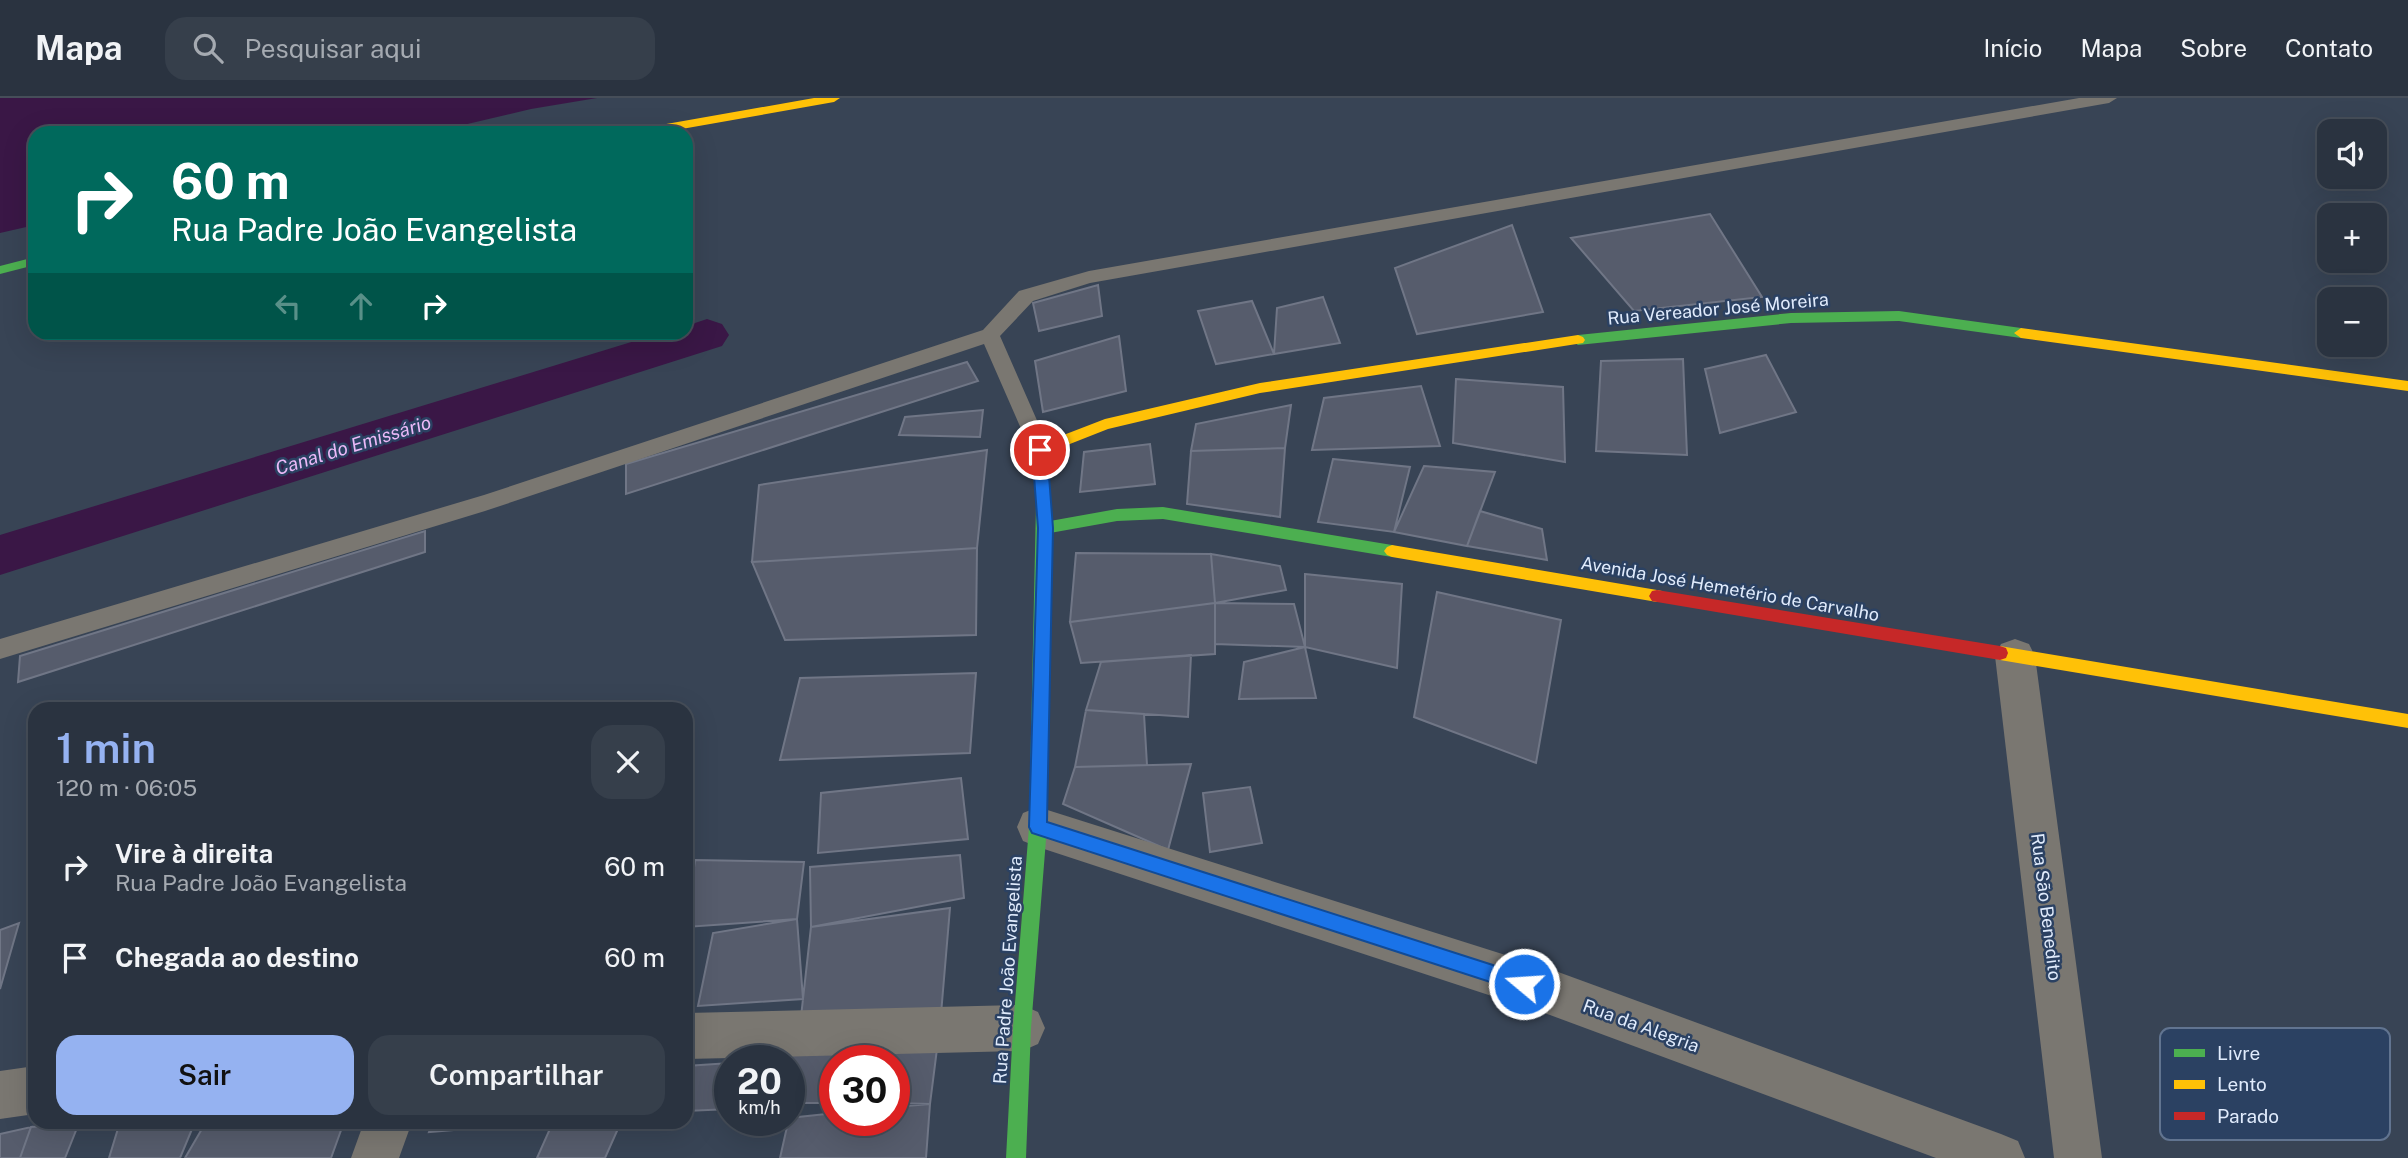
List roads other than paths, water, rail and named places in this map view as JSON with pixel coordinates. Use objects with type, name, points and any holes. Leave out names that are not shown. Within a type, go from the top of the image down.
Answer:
[{"type":"street","points":[[677,126],[834,98]]},
{"type":"street","points":[[0,270],[28,263]]},
{"type":"street","name":"Rua Vereador José Moreira","points":[[1040,450],[1105,424],[1260,388],[1541,344],[1791,318],[1899,316],[2408,386]]},
{"type":"street","name":"Rua Padre João Evangelista","points":[[1016,1158],[1022,1028],[1038,827],[1045,528],[1040,450]]},
{"type":"street","name":"Avenida José Hemetério de Carvalho","points":[[1045,528],[1117,515],[1163,513],[2408,721]]},
{"type":"street","name":"Rua São Benedito","points":[[2015,656],[2078,1158]]},
{"type":"street","name":"Rua da Alegria","points":[[1038,827],[1550,992],[2001,1158]]},
{"type":"street","points":[[693,1036],[1022,1028]]},
{"type":"street","points":[[0,1095],[28,1091]]},
{"type":"street","points":[[375,1158],[385,1129]]},
{"type":"lane","points":[[0,649],[485,503],[990,335],[1026,296],[1089,276],[2109,98]]},
{"type":"lane","points":[[990,335],[1040,450]]},
{"type":"waterway","name":"Canal do Emissário","points":[[693,339],[707,335]]},
{"type":"waterway","name":"Canal do Emissário","points":[[0,555],[691,340]]}]
